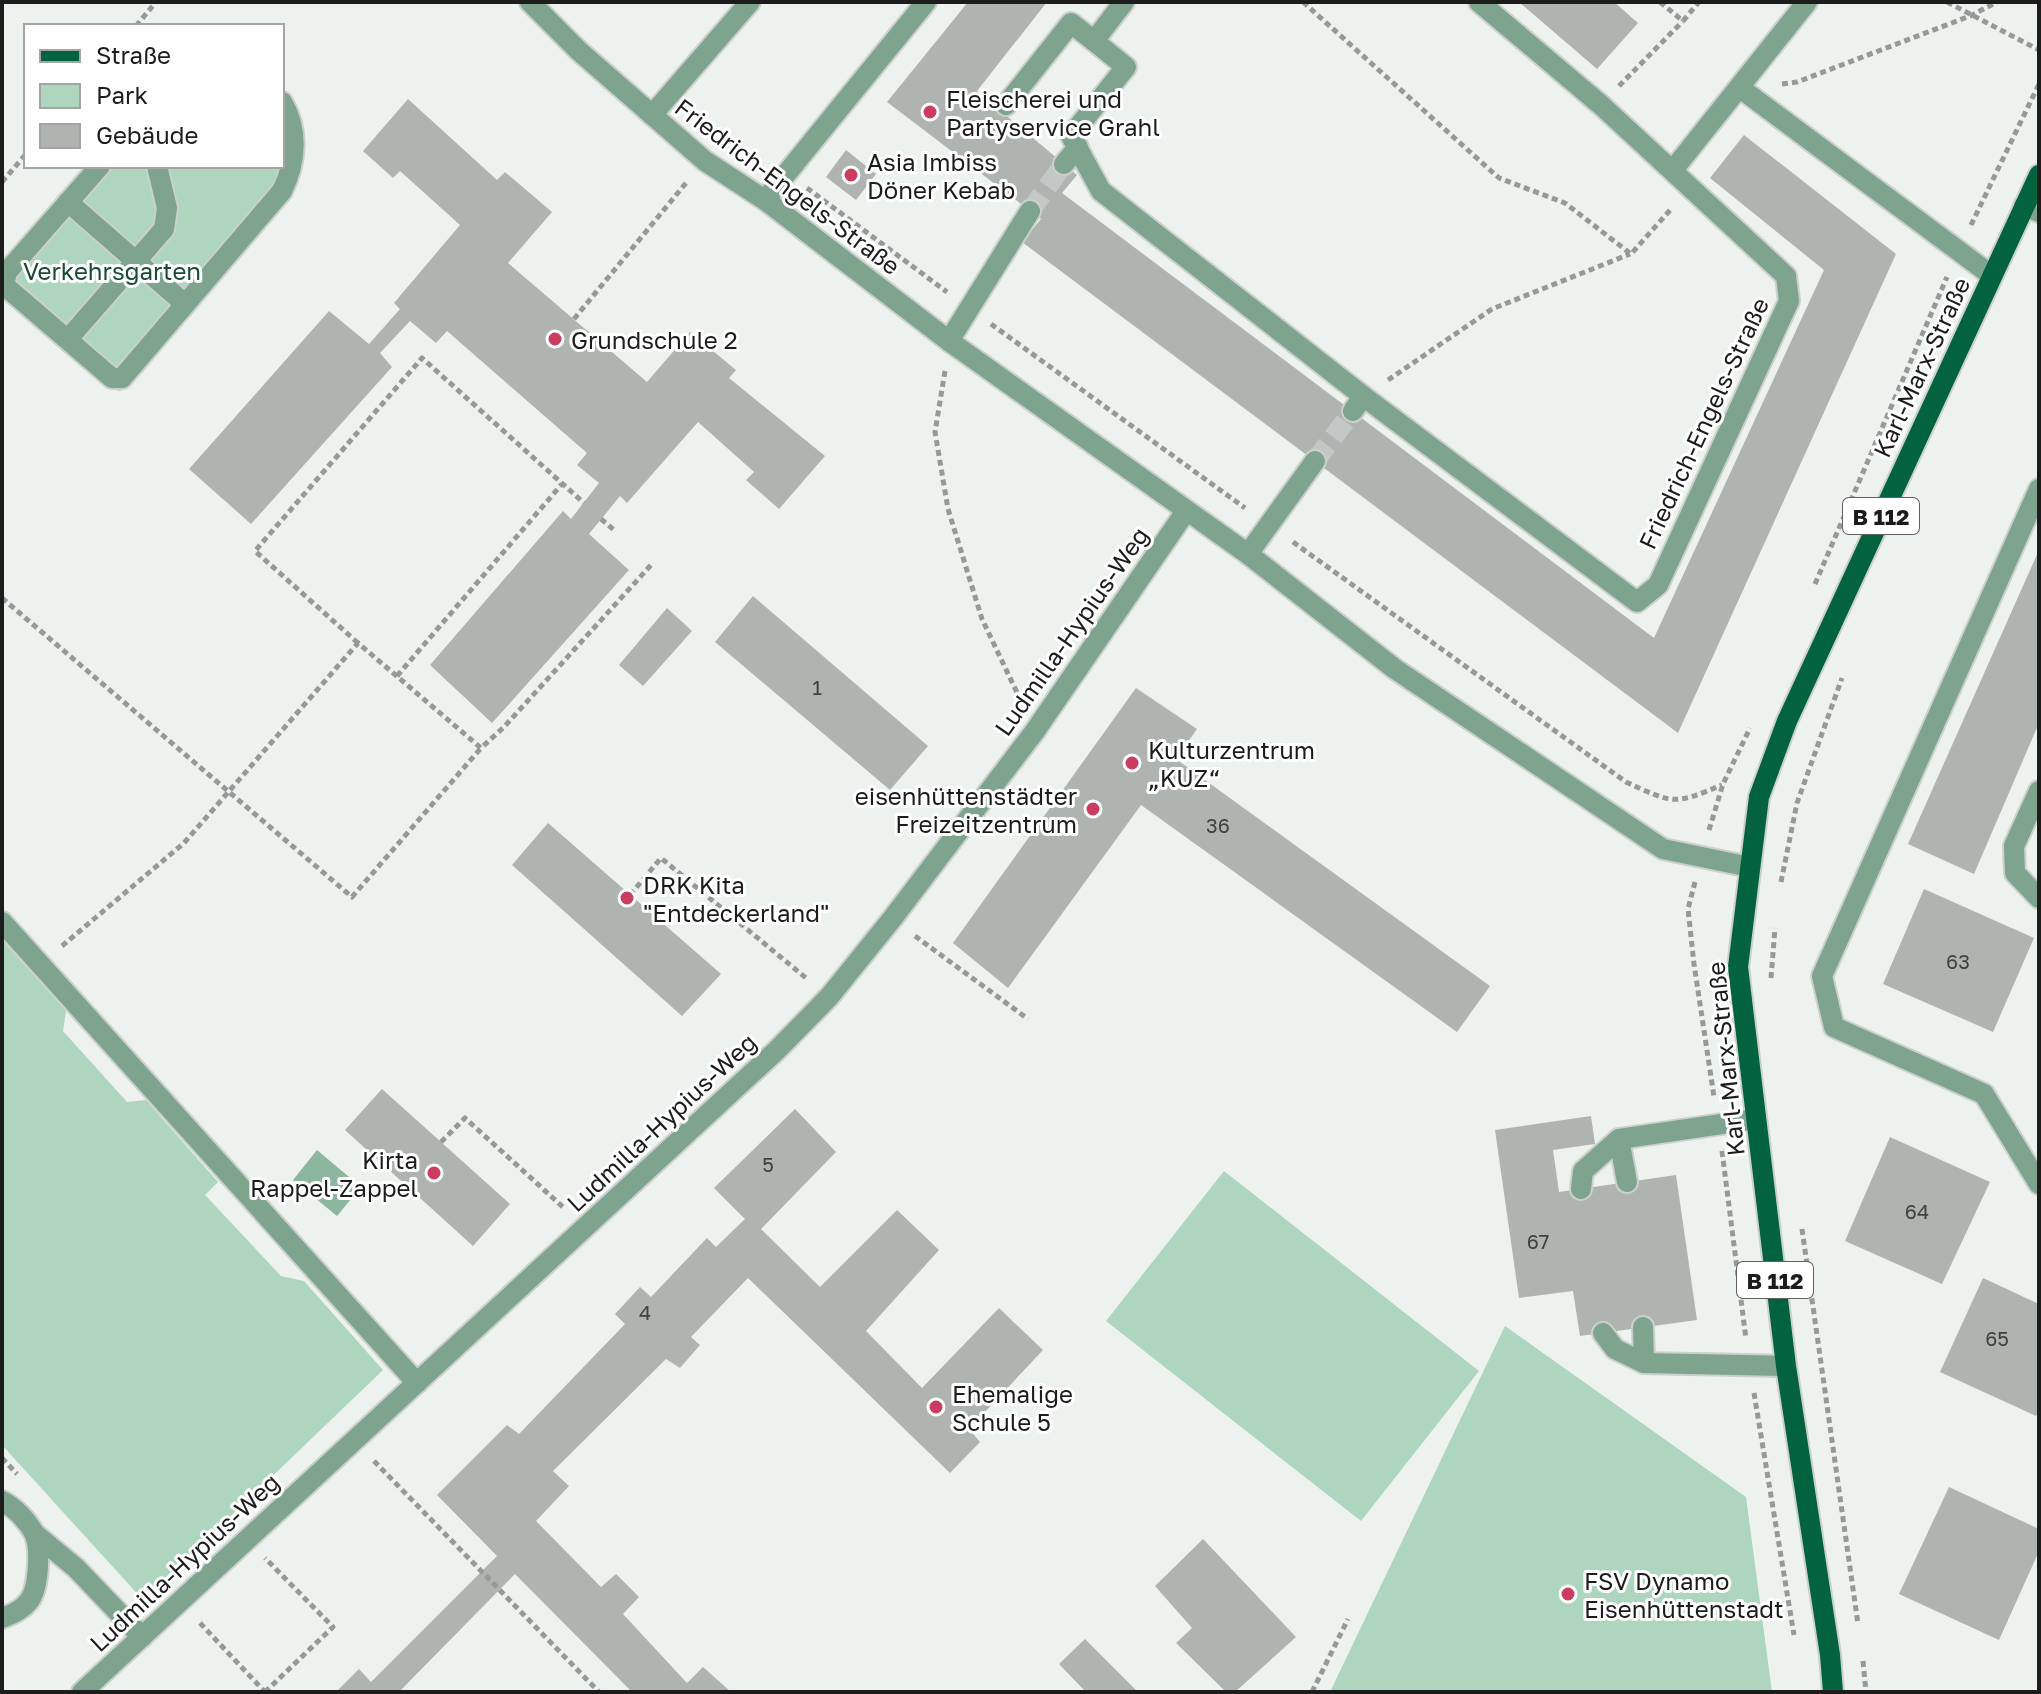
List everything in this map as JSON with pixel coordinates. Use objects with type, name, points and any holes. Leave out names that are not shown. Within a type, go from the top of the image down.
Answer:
[{"type":"main road","name":"Karl-Marx-Straße","points":[[1833,1692],[1786,1366],[1738,967],[1759,797],[1787,721],[1991,275],[2031,209],[2039,175]]},
{"type":"street","name":"Friedrich-Engels-Straße","points":[[530,2],[579,51],[705,161],[765,200],[949,341],[1248,554],[1395,669],[1663,849],[1750,867]]},
{"type":"street","points":[[652,115],[750,2]]},
{"type":"street","points":[[765,200],[926,2]]},
{"type":"street","points":[[1094,41],[1124,2]]},
{"type":"street","name":"Friedrich-Engels-Straße","points":[[1078,147],[1101,191],[1358,404],[1637,602],[1658,585],[1789,301],[1786,276],[1601,105],[1479,2]]},
{"type":"street","points":[[1673,170],[1807,2]]},
{"type":"street","points":[[1006,105],[1071,23],[1126,67],[1071,136],[1078,147],[1064,164]]},
{"type":"street","name":"Karl-Marx-Straße","points":[[1740,88],[1991,275]]},
{"type":"street","points":[[98,168],[7,272],[4,285],[112,378],[122,378],[282,191],[294,157],[292,127],[284,107]]},
{"type":"street","points":[[68,339],[164,229],[167,208],[157,168]]},
{"type":"street","points":[[68,202],[185,304]]},
{"type":"street","points":[[949,341],[1030,211]]},
{"type":"street","points":[[1248,554],[1315,461]]},
{"type":"street","points":[[2039,489],[1822,976],[1834,1027],[1984,1094],[2039,1184]]},
{"type":"street","name":"Ludmilla-Hypius-Weg","points":[[82,1692],[777,1050],[829,997],[1035,731],[1186,511]]},
{"type":"street","points":[[2039,791],[2014,846],[2015,873],[2039,898]]},
{"type":"street","points":[[2,922],[417,1383]]},
{"type":"street","points":[[1581,1189],[1583,1171],[1619,1139],[1756,1119]]},
{"type":"street","points":[[1619,1139],[1627,1182]]},
{"type":"street","points":[[1643,1327],[1644,1363]]},
{"type":"street","points":[[1603,1333],[1615,1349],[1644,1363],[1786,1366]]},
{"type":"street","points":[[2,1501],[12,1506],[35,1534],[76,1568],[142,1637]]},
{"type":"street","points":[[2,1618],[13,1614],[30,1600],[39,1573],[35,1534]]},
{"type":"path","points":[[138,24],[156,2]]},
{"type":"path","points":[[1303,2],[1499,178],[1565,203],[1631,254]]},
{"type":"path","points":[[1660,2],[1683,21]]},
{"type":"path","points":[[1601,105],[1699,2]]},
{"type":"path","points":[[1947,2],[2039,50]]},
{"type":"path","points":[[1740,88],[1797,82],[1970,16],[1997,2]]},
{"type":"path","points":[[1810,594],[1957,252],[2039,84]]},
{"type":"path","points":[[2,182],[24,156]]},
{"type":"path","points":[[574,319],[705,161]]},
{"type":"path","points":[[1358,404],[1492,309],[1631,254],[1692,187]]},
{"type":"path","points":[[949,341],[935,432],[948,509],[982,619],[1035,731]]},
{"type":"path","points":[[481,748],[255,551],[422,358],[584,503]]},
{"type":"path","points":[[397,676],[562,484]]},
{"type":"path","points":[[601,519],[614,530]]},
{"type":"path","points":[[2,598],[352,897],[481,748],[504,727],[651,565]]},
{"type":"path","points":[[40,965],[184,843],[358,643]]},
{"type":"path","points":[[1778,894],[1797,803],[1845,670]]},
{"type":"path","points":[[1755,719],[1723,784],[1688,909],[1750,1365],[1796,1648]]},
{"type":"path","points":[[630,895],[661,858],[829,997]]},
{"type":"path","points":[[892,919],[1028,1019]]},
{"type":"path","points":[[1770,981],[1776,923]]},
{"type":"path","points":[[441,1142],[465,1118],[586,1227]]},
{"type":"path","points":[[1800,1214],[1859,1634]]},
{"type":"path","points":[[354,1441],[599,1692]]},
{"type":"path","points":[[180,1601],[265,1692],[333,1627],[246,1539]]},
{"type":"path","points":[[1312,1692],[1348,1619]]},
{"type":"path","points":[[1862,1650],[1866,1692]]},
{"type":"green space","name":"Verkehrsgarten","points":[[284,91],[297,117],[302,141],[288,198],[130,385],[120,391],[110,389],[2,297],[2,263],[82,168],[284,168]]},
{"type":"green space","points":[[2,940],[66,1011],[63,1031],[127,1102],[146,1100],[218,1182],[205,1195],[281,1276],[304,1281],[383,1370],[143,1600],[2,1445]]},
{"type":"green space","points":[[1224,1171],[1479,1371],[1361,1521],[1106,1321]]},
{"type":"green space","name":"FSV Dynamo Eisenhüttenstadt","points":[[1505,1326],[1746,1497],[1772,1692],[1330,1692]]},
{"type":"shaded area","points":[[317,1150],[361,1187],[337,1216],[293,1180]]},
{"type":"building","points":[[968,2],[1047,2],[977,91],[1077,175],[1062,193],[1654,638],[1824,270],[1710,178],[1744,135],[1896,254],[1678,733],[1022,242],[1041,219],[887,102]]},
{"type":"building","points":[[1519,2],[1614,2],[1638,23],[1597,69]]},
{"type":"building","points":[[408,99],[497,180],[505,172],[552,212],[508,263],[647,382],[690,332],[736,370],[729,378],[825,456],[779,509],[746,480],[754,472],[698,422],[627,503],[620,496],[589,534],[629,570],[492,723],[430,665],[563,511],[571,519],[599,483],[577,465],[587,453],[447,331],[436,343],[410,321],[380,353],[392,367],[251,524],[189,469],[329,311],[369,344],[400,309],[394,303],[460,225],[400,171],[393,178],[363,151]]},
{"type":"building","name":"Asia Imbiss Döner Kebab","points":[[846,150],[876,174],[856,200],[826,177]]},
{"type":"building","points":[[2039,550],[2039,723],[1974,874],[1908,844]]},
{"type":"building","points":[[753,596],[928,746],[890,790],[715,642]]},
{"type":"building","points":[[667,608],[692,631],[643,686],[619,665]]},
{"type":"building","points":[[1136,688],[1197,729],[1176,759],[1490,986],[1457,1032],[1141,805],[1008,988],[953,943]]},
{"type":"building","points":[[548,823],[721,974],[682,1016],[512,865]]},
{"type":"building","points":[[1924,889],[2034,938],[1993,1032],[1883,984]]},
{"type":"building","name":"Kirta Rappel-Zappel","points":[[382,1089],[510,1204],[473,1246],[345,1130]]},
{"type":"building","name":"Ehemalige Schule 5","points":[[795,1109],[836,1152],[761,1229],[820,1287],[897,1210],[939,1250],[866,1331],[922,1388],[999,1308],[1043,1350],[969,1429],[980,1442],[950,1473],[748,1278],[691,1337],[700,1345],[680,1368],[666,1359],[553,1471],[569,1486],[536,1521],[601,1587],[616,1574],[639,1597],[623,1614],[687,1683],[703,1667],[731,1692],[632,1692],[515,1574],[399,1692],[340,1692],[338,1690],[359,1669],[371,1682],[497,1556],[437,1495],[507,1425],[519,1434],[625,1324],[615,1314],[640,1287],[651,1297],[707,1238],[716,1247],[745,1219],[714,1188]]},
{"type":"building","points":[[1591,1116],[1595,1144],[1553,1150],[1559,1192],[1676,1175],[1697,1320],[1580,1336],[1573,1291],[1519,1298],[1495,1130]]},
{"type":"building","points":[[1890,1137],[1990,1182],[1942,1284],[1845,1241]]},
{"type":"building","points":[[1983,1278],[2039,1304],[2039,1410],[2036,1416],[1940,1372]]},
{"type":"building","points":[[1949,1487],[2039,1529],[2039,1551],[1999,1640],[1899,1594]]},
{"type":"building","points":[[1203,1539],[1296,1637],[1235,1692],[1226,1692],[1176,1643],[1192,1628],[1155,1586]]},
{"type":"building","points":[[1085,1639],[1138,1692],[1086,1692],[1059,1664]]},
{"type":"tunnel","points":[[1030,211],[1064,164]]},
{"type":"tunnel","points":[[1315,461],[1353,411]]},
{"type":"place","name":"Fleischerei und Partyservice Grahl","points":[[930,112]]},
{"type":"place","name":"Asia Imbiss Döner Kebab","points":[[851,175]]},
{"type":"place","name":"Grundschule 2","points":[[555,339]]},
{"type":"place","name":"Kulturzentrum „KUZ“","points":[[1132,763]]},
{"type":"place","name":"eisenhüttenstädter Freizeitzentrum","points":[[1093,809]]},
{"type":"place","name":"DRK Kita \"Entdeckerland\"","points":[[627,898]]},
{"type":"place","name":"Kirta Rappel-Zappel","points":[[434,1173]]},
{"type":"place","name":"Ehemalige Schule 5","points":[[936,1407]]},
{"type":"place","name":"FSV Dynamo Eisenhüttenstadt","points":[[1568,1594]]}]
